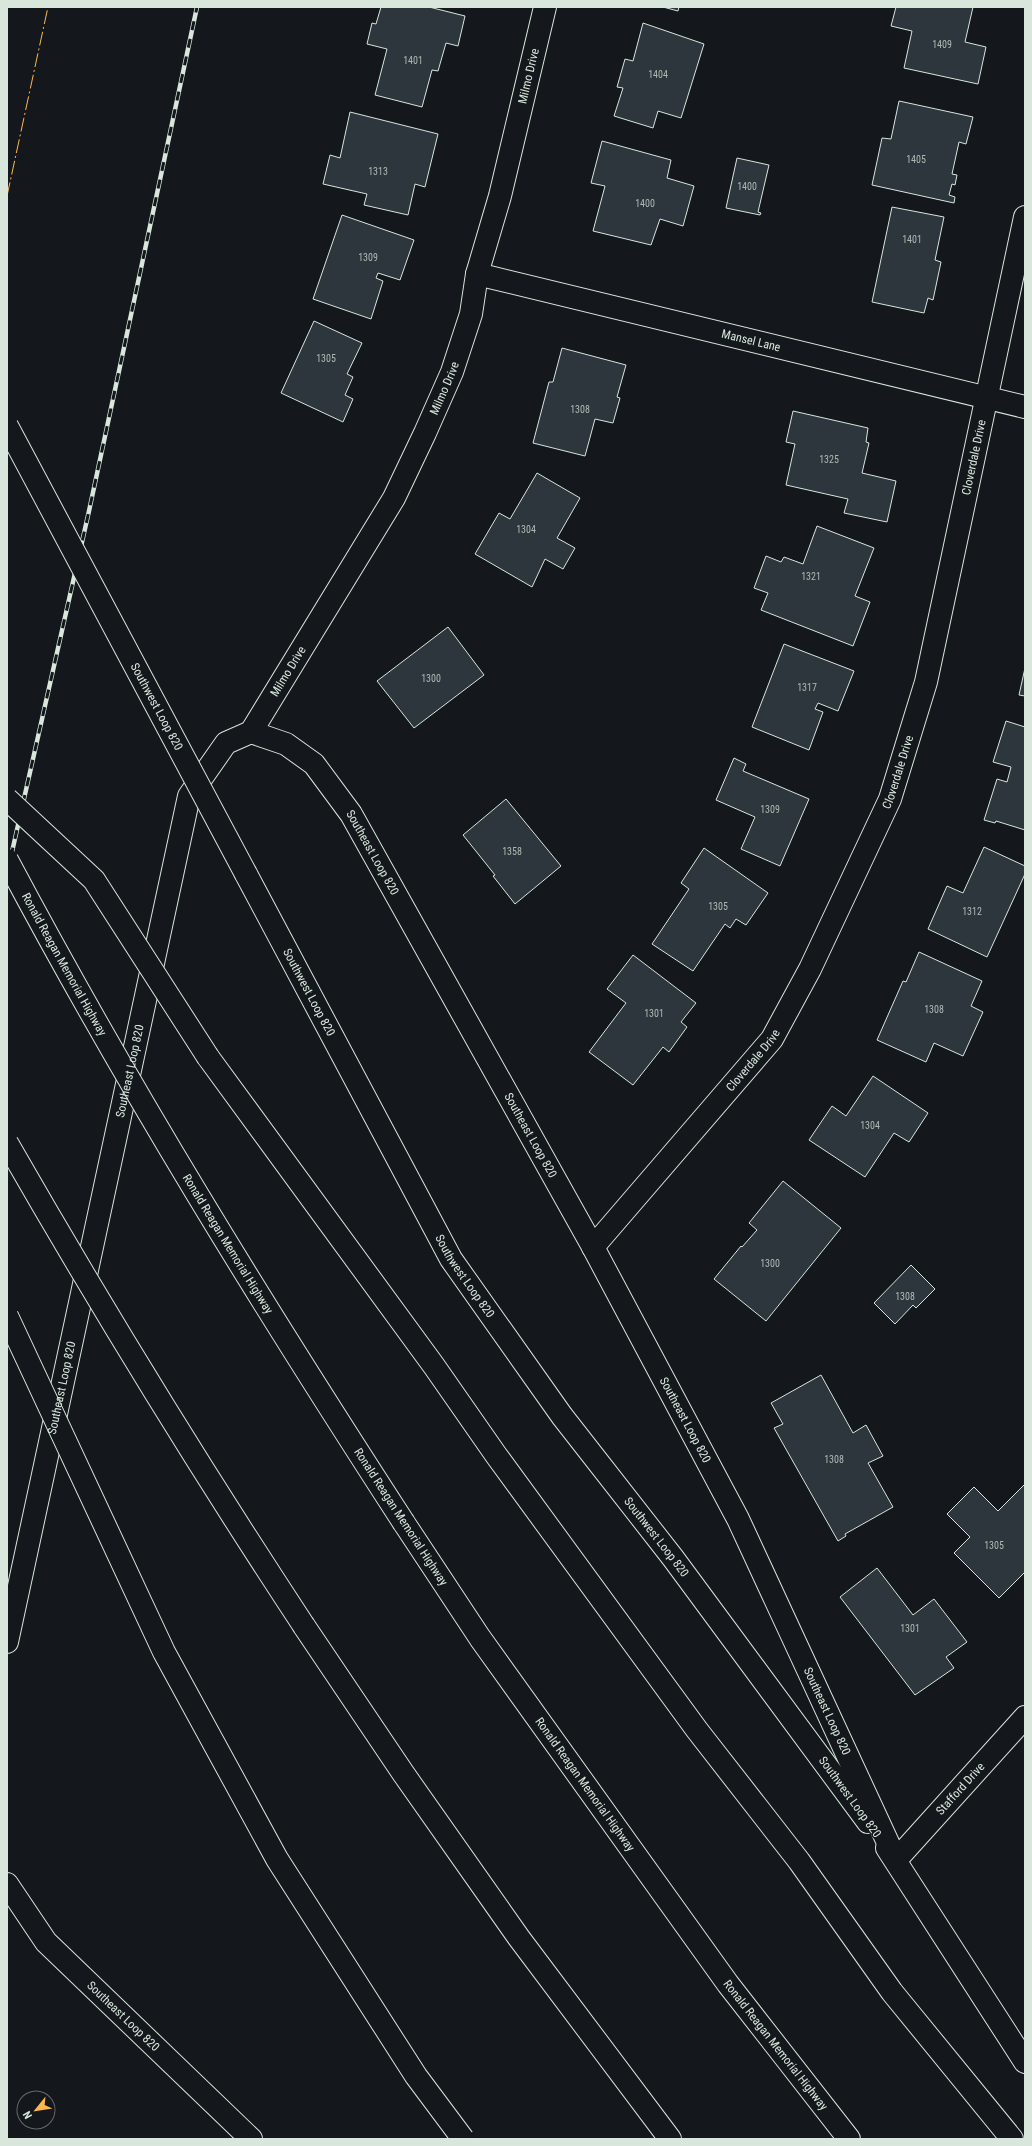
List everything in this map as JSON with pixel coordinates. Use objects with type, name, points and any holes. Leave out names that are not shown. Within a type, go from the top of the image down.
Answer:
[{"type":"main road","name":"Milmo Drive","points":[[252,732],[394,498],[452,372],[471,314],[477,274],[500,196],[545,7]]},
{"type":"main road","name":"Cloverdale Drive","points":[[593,1247],[772,1039],[810,969],[890,799],[926,682],[1025,216]]},
{"type":"main road","name":"Mansel Lane","points":[[477,274],[1025,407]]},
{"type":"main road","name":"Southwest Loop 820","points":[[7,426],[451,1259],[562,1416],[673,1558],[896,1860],[1025,2062]]},
{"type":"main road","name":"Southeast Loop 820","points":[[7,1642],[189,796],[226,743],[252,732],[286,744],[314,764],[351,814],[593,1247],[738,1519],[896,1860]]},
{"type":"main road","points":[[7,799],[94,880],[208,1057],[434,1366],[496,1455],[697,1730],[799,1861],[892,1992],[1012,2139]]},
{"type":"main road","name":"Ronald Reagan Memorial Highway","points":[[7,860],[146,1109],[311,1380],[404,1523],[480,1638],[728,1984],[849,2139]]},
{"type":"main road","points":[[7,1143],[81,1272],[154,1393],[304,1626],[402,1773],[510,1925],[670,2139]]},
{"type":"main road","points":[[7,1316],[164,1652],[277,1859],[416,2076],[463,2139]]},
{"type":"main road","name":"Stafford Drive","points":[[896,1860],[1025,1716]]},
{"type":"main road","name":"Southeast Loop 820","points":[[7,1884],[46,1942],[251,2139]]},
{"type":"building","points":[[381,7],[429,7],[465,16],[458,46],[446,43],[438,71],[432,70],[422,107],[375,95],[387,49],[367,44],[372,23],[376,24]]},
{"type":"building","points":[[663,7],[679,7],[678,11]]},
{"type":"building","points":[[896,7],[973,7],[965,42],[986,47],[978,84],[904,68],[912,31],[891,26]]},
{"type":"building","points":[[643,23],[704,44],[681,118],[658,111],[653,128],[614,116],[623,88],[617,87],[625,59],[633,61]]},
{"type":"building","points":[[899,101],[973,117],[966,144],[959,142],[952,174],[957,175],[955,185],[952,184],[949,195],[955,197],[954,203],[872,185],[882,138],[891,139]]},
{"type":"building","points":[[350,112],[438,134],[425,187],[415,184],[408,215],[364,205],[367,194],[323,184],[330,155],[340,158]]},
{"type":"building","points":[[602,141],[671,160],[667,178],[694,186],[683,226],[660,219],[651,245],[593,231],[605,186],[591,183]]},
{"type":"building","points":[[737,158],[769,165],[758,212],[761,213],[760,215],[726,208]]},
{"type":"building","points":[[892,207],[944,217],[935,260],[941,262],[933,300],[928,298],[924,313],[872,302]]},
{"type":"building","points":[[342,215],[414,240],[400,280],[378,273],[376,278],[383,281],[371,319],[313,299]]},
{"type":"building","points":[[314,321],[362,343],[347,374],[353,377],[345,395],[353,399],[343,422],[281,393]]},
{"type":"building","points":[[562,348],[626,365],[617,397],[620,398],[613,423],[595,419],[585,456],[533,443],[549,382],[553,382]]},
{"type":"building","points":[[793,411],[868,428],[866,442],[869,443],[862,473],[896,481],[887,522],[844,513],[848,499],[786,485],[795,444],[786,442]]},
{"type":"building","points":[[537,473],[580,498],[557,538],[575,548],[563,569],[545,559],[532,587],[475,554],[499,513],[510,519]]},
{"type":"building","points":[[817,526],[874,548],[855,596],[870,602],[853,646],[761,610],[768,593],[754,588],[766,556],[781,562],[784,557],[803,564]]},
{"type":"building","points":[[448,627],[484,675],[414,728],[377,681]]},
{"type":"building","points":[[784,644],[854,671],[838,711],[818,703],[815,709],[823,712],[809,750],[752,727]]},
{"type":"building","points":[[1025,668],[1025,696],[1019,695]]},
{"type":"building","points":[[1006,721],[1025,727],[1025,830],[996,821],[995,823],[984,820],[997,779],[1007,782],[1011,767],[993,762]]},
{"type":"building","points":[[734,758],[746,764],[743,771],[809,799],[780,866],[741,849],[755,817],[716,800]]},
{"type":"building","points":[[506,799],[561,866],[515,904],[493,876],[495,875],[463,835]]},
{"type":"building","points":[[984,847],[1025,866],[1025,874],[987,957],[928,929],[947,886],[963,893]]},
{"type":"building","points":[[704,848],[768,893],[746,925],[736,919],[730,928],[725,924],[693,971],[652,944],[689,889],[681,883]]},
{"type":"building","points":[[919,952],[982,981],[971,1006],[983,1012],[963,1056],[934,1043],[926,1062],[877,1040],[903,981],[906,982]]},
{"type":"building","points":[[633,955],[696,1003],[681,1022],[687,1027],[669,1052],[663,1047],[633,1085],[589,1052],[626,1003],[607,989]]},
{"type":"building","points":[[873,1076],[928,1113],[909,1142],[894,1133],[865,1177],[809,1140],[832,1106],[846,1116]]},
{"type":"building","points":[[783,1181],[841,1228],[766,1321],[714,1279],[741,1246],[742,1247],[757,1230],[749,1223]]},
{"type":"building","points":[[911,1265],[935,1289],[916,1308],[913,1305],[895,1324],[874,1303]]},
{"type":"building","points":[[821,1375],[853,1433],[866,1425],[883,1456],[868,1463],[893,1507],[845,1534],[846,1536],[838,1541],[774,1428],[783,1424],[771,1403]]},
{"type":"building","points":[[1025,1484],[1025,1572],[999,1598],[954,1553],[970,1537],[947,1514],[974,1487],[998,1511]]},
{"type":"building","points":[[877,1568],[913,1615],[934,1599],[967,1642],[946,1657],[954,1668],[915,1695],[840,1597]]},
{"type":"railway","points":[[7,874],[89,511],[197,7]]},
{"type":"power","points":[[7,196],[48,7]]}]
